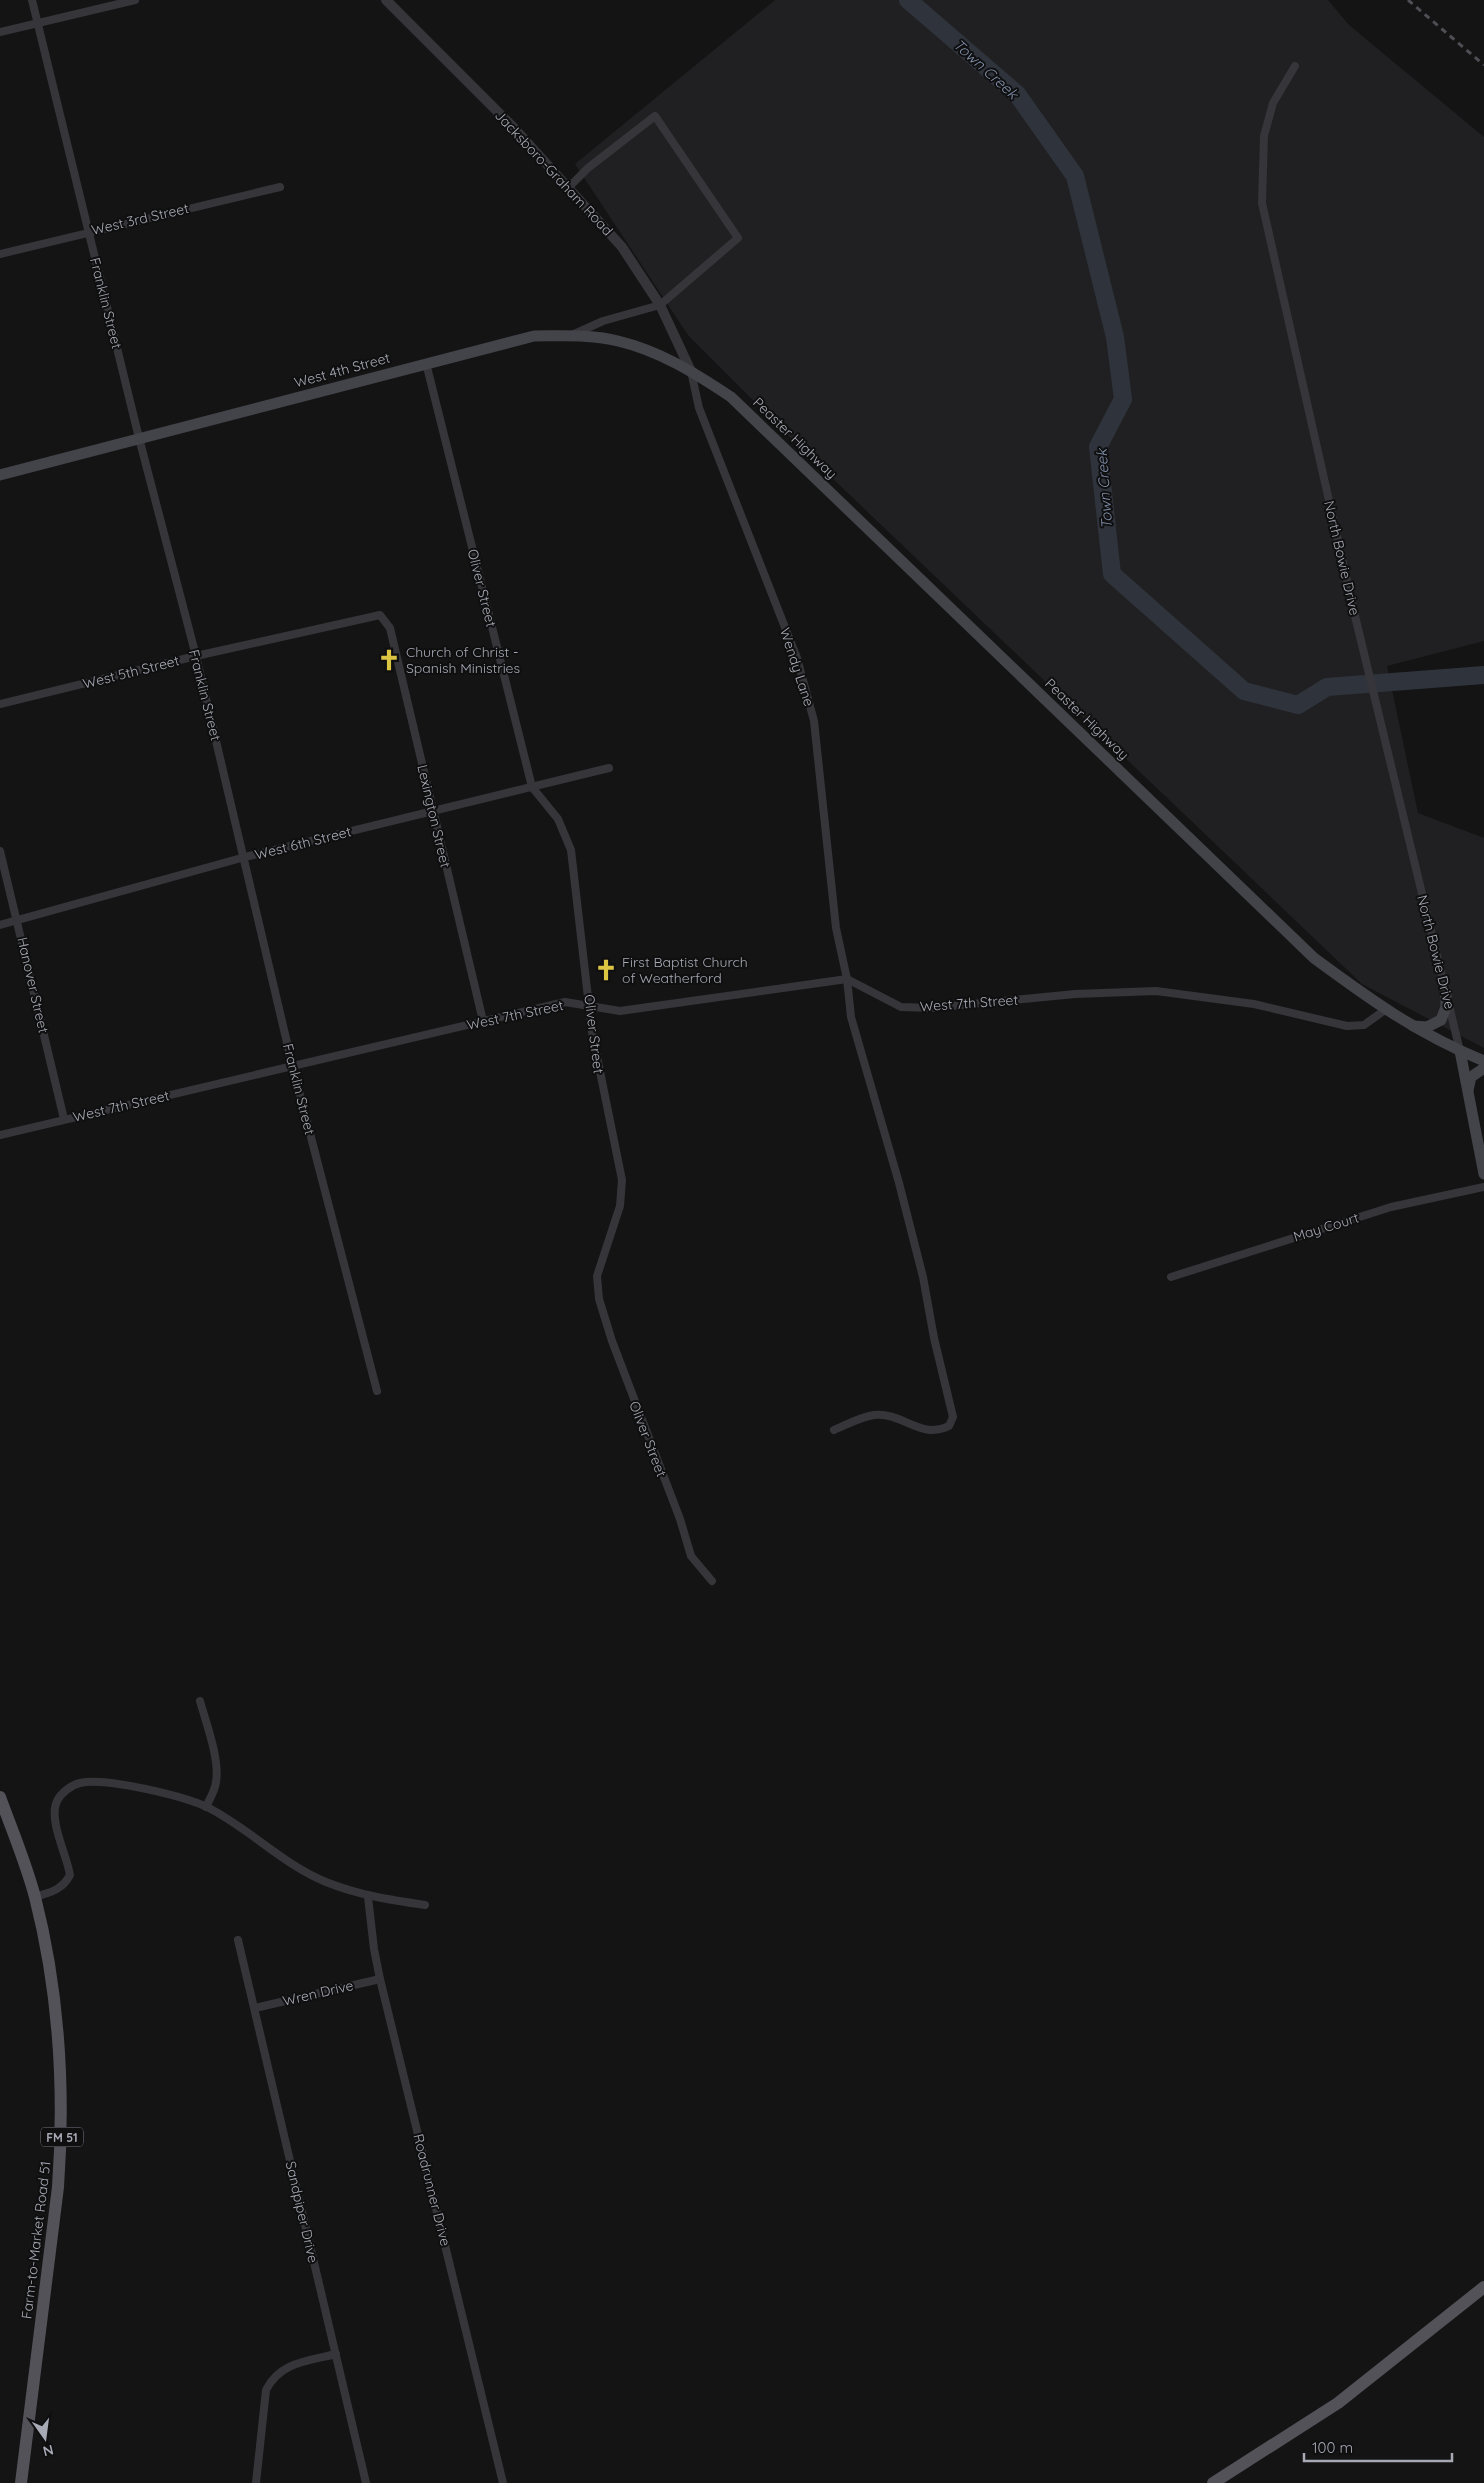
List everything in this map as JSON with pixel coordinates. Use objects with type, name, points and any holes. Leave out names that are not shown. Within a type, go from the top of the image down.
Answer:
[{"type":"main road","name":"West 4th Street","points":[[0,475],[534,336],[569,336],[616,340],[654,352],[690,369]]},
{"type":"main road","name":"Peaster Highway","points":[[690,369],[730,397],[1314,958],[1385,1010],[1411,1026],[1484,1061]]},
{"type":"main road","points":[[1411,1026],[1427,1027],[1441,1020],[1446,1007],[1446,993]]},
{"type":"main road","points":[[1460,1051],[1484,1174]]},
{"type":"main road","points":[[1467,1092],[1471,1077],[1484,1068]]},
{"type":"main road","name":"Farm-to-Market Road 51","points":[[0,1797],[35,1897],[50,1973],[61,2072],[62,2141],[58,2187],[21,2483]]},
{"type":"main road","points":[[1213,2483],[1338,2403],[1484,2287]]},
{"type":"street","name":"Franklin Street","points":[[32,0],[139,438],[196,656],[293,1068],[377,1390]]},
{"type":"street","points":[[0,32],[135,0]]},
{"type":"street","name":"Jacksboro-Graham Road","points":[[386,0],[514,128],[622,247],[660,305],[690,369]]},
{"type":"street","name":"North Bowie Drive","points":[[1295,66],[1273,103],[1264,136],[1262,203],[1378,710],[1460,1051]]},
{"type":"street","points":[[568,188],[588,168],[654,116],[738,238],[660,305],[603,321],[569,336]]},
{"type":"street","name":"West 3rd Street","points":[[0,254],[88,231],[280,187]]},
{"type":"street","name":"Oliver Street","points":[[426,363],[532,787],[558,819],[571,850],[591,1006],[592,1032],[601,1085],[622,1180],[620,1206],[597,1276],[599,1299],[612,1341],[680,1519],[691,1556],[712,1580]]},
{"type":"street","name":"Wendy Lane","points":[[690,369],[698,408],[798,658],[814,720],[836,928],[847,979],[851,1017],[924,1277],[934,1338],[953,1417],[950,1426],[941,1430],[928,1431],[890,1416],[874,1415],[834,1430]]},
{"type":"street","name":"West 5th Street","points":[[0,704],[196,656],[380,615]]},
{"type":"street","name":"Lexington Street","points":[[380,615],[390,628],[483,1021]]},
{"type":"street","name":"West 6th Street","points":[[0,925],[244,857],[609,768]]},
{"type":"street","name":"Hanover Street","points":[[0,851],[64,1118]]},
{"type":"street","name":"West 7th Street","points":[[0,1135],[64,1118],[293,1068],[565,1002],[620,1011],[847,979],[901,1007],[930,1008],[1075,994],[1156,991],[1254,1004],[1347,1026],[1364,1025],[1385,1010]]},
{"type":"street","name":"May Court","points":[[1171,1277],[1391,1207],[1484,1187]]},
{"type":"street","points":[[200,1701],[216,1764],[217,1780],[214,1793],[206,1807]]},
{"type":"street","points":[[35,1897],[57,1890],[65,1885],[70,1875],[54,1813],[57,1802],[65,1791],[79,1783],[93,1782],[165,1794],[206,1807],[233,1822],[292,1865],[325,1882],[368,1897],[425,1906]]},
{"type":"street","name":"Roadrunner Drive","points":[[368,1897],[374,1949],[380,1979],[503,2483]]},
{"type":"street","name":"Sandpiper Drive","points":[[238,1940],[366,2483]]},
{"type":"street","name":"Wren Drive","points":[[255,2008],[380,1979]]},
{"type":"street","points":[[256,2483],[266,2390],[272,2377],[284,2368],[336,2354]]},
{"type":"shaded area","points":[[775,0],[1328,0],[1349,25],[1484,137],[1484,641],[1387,666],[1418,813],[1484,838],[1484,1048],[1362,984],[808,455],[688,335],[575,164]]},
{"type":"waterway","name":"Town Creek","points":[[908,0],[1017,94],[1075,176],[1115,337],[1123,399],[1098,447],[1112,574],[1244,691],[1298,705],[1327,687],[1484,675]]},
{"type":"railway","points":[[1408,0],[1484,65]]},
{"type":"place","name":"Church of Christ - Spanish Ministries","points":[[389,660]]},
{"type":"place","name":"First Baptist Church of Weatherford","points":[[606,970]]}]
